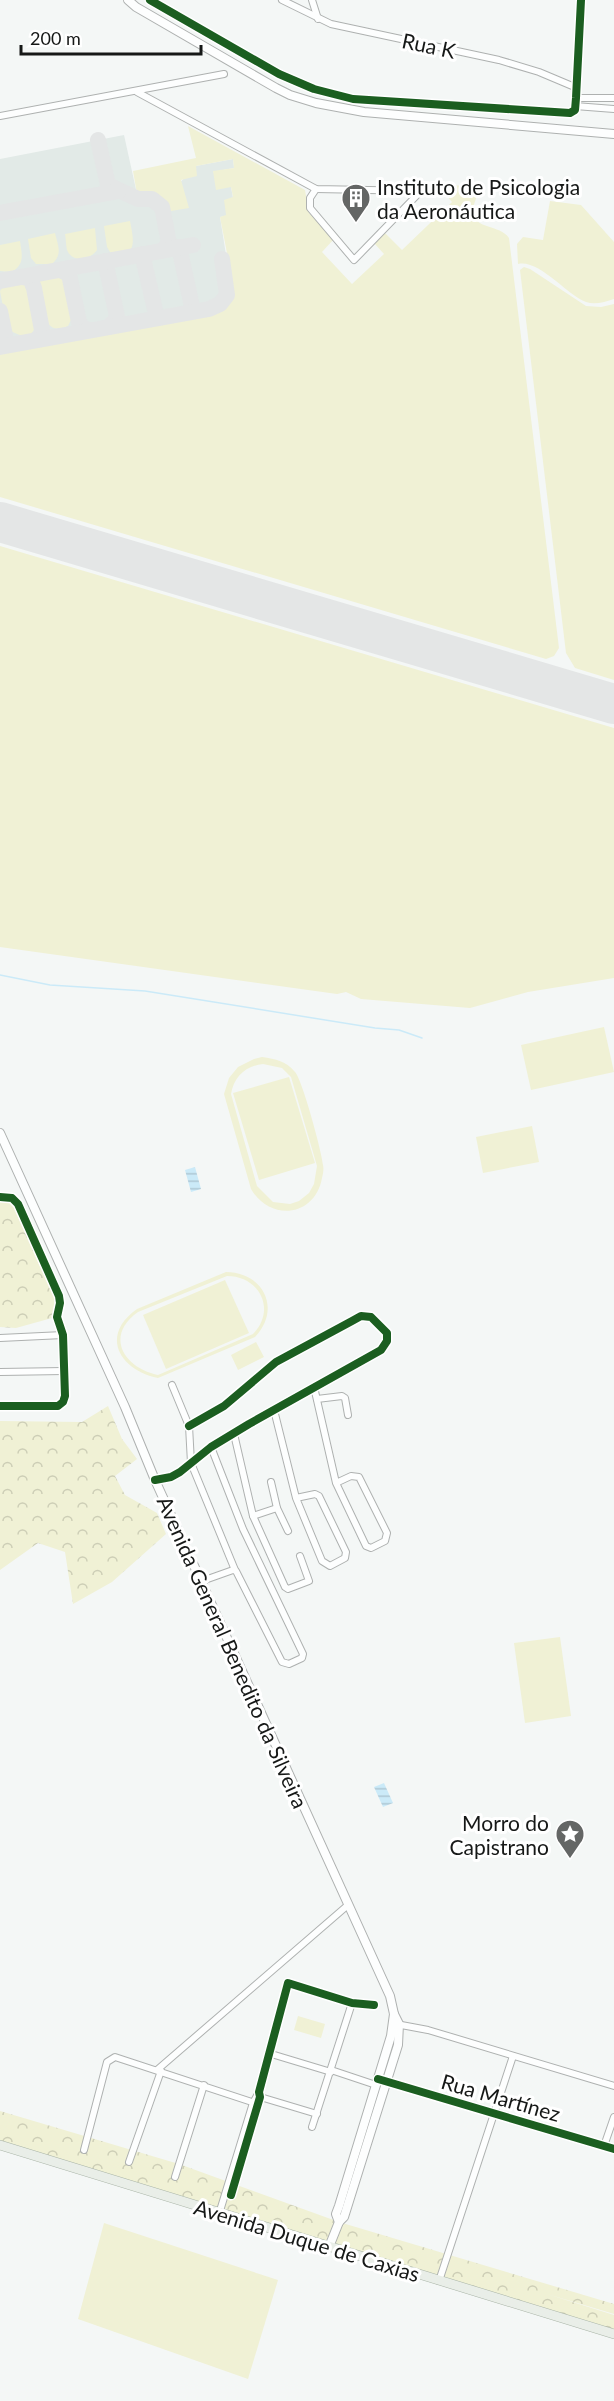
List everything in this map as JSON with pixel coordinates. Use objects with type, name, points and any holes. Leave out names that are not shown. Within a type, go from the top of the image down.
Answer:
[{"type":"main road","points":[[128,0],[136,8],[276,87],[316,103],[364,112],[614,134]]},
{"type":"main road","name":"Avenida General Benedito da Silveira","points":[[0,1133],[348,1905],[393,2010],[395,2024]]},
{"type":"main road","points":[[329,2247],[339,2222],[336,2214],[380,2082],[395,2024]]},
{"type":"main road","name":"Avenida Duque de Caxias","points":[[0,2145],[614,2334]]},
{"type":"street","points":[[150,0],[290,80],[332,94],[353,99],[570,113],[575,108],[577,88],[581,0]]},
{"type":"street","points":[[312,0],[318,19]]},
{"type":"street","name":"Rua K","points":[[288,1],[331,24],[499,60],[540,72],[577,88]]},
{"type":"street","points":[[0,116],[138,92],[224,74]]},
{"type":"street","points":[[138,92],[316,189],[421,191],[354,260],[310,208],[310,198],[316,189]]},
{"type":"street","points":[[576,98],[614,98]]},
{"type":"street","points":[[596,98],[596,108]]},
{"type":"street","points":[[575,108],[614,109]]},
{"type":"street","points":[[0,1197],[10,1198],[17,1202],[59,1296],[57,1317],[63,1335],[65,1398],[60,1405],[0,1406]]},
{"type":"street","points":[[155,1480],[171,1477],[211,1447],[381,1350],[387,1341],[387,1333],[371,1317],[362,1316],[276,1362],[224,1406],[189,1426]]},
{"type":"street","points":[[0,1338],[63,1335]]},
{"type":"street","points":[[0,1372],[64,1371]]},
{"type":"street","points":[[172,1385],[189,1426],[191,1463],[235,1570],[282,1662],[289,1664],[302,1658],[303,1654],[243,1529],[211,1447]]},
{"type":"street","points":[[314,1387],[336,1483],[366,1546],[371,1548],[385,1541],[387,1533],[359,1477],[351,1476],[336,1483]]},
{"type":"street","points":[[317,1399],[342,1396],[345,1398],[348,1415]]},
{"type":"street","points":[[274,1410],[296,1498],[322,1561],[330,1566],[345,1558],[346,1552],[319,1496],[315,1494],[296,1498]]},
{"type":"street","points":[[234,1434],[253,1516],[285,1587],[288,1589],[309,1581],[300,1556]]},
{"type":"street","points":[[272,1482],[277,1508],[288,1531]]},
{"type":"street","points":[[253,1516],[277,1508]]},
{"type":"street","points":[[202,1581],[235,1570]]},
{"type":"street","points":[[129,2162],[159,2070],[348,1905]]},
{"type":"street","points":[[219,2214],[228,2194],[257,2099],[288,1983],[352,2003],[374,2005]]},
{"type":"street","points":[[312,2127],[352,2003]]},
{"type":"street","points":[[395,2024],[428,2030],[614,2086]]},
{"type":"street","name":"Rua Martínez","points":[[268,2054],[380,2082],[614,2149]]},
{"type":"street","points":[[439,2281],[492,2113],[513,2056]]},
{"type":"street","points":[[84,2150],[107,2062],[115,2058],[204,2085],[317,2114]]},
{"type":"street","points":[[175,2177],[204,2085]]},
{"type":"street","points":[[604,2146],[614,2117]]},
{"type":"shaded area","points":[[124,135],[137,194],[147,192],[156,194],[163,200],[196,166],[233,159],[234,168],[213,172],[231,187],[233,198],[226,216],[220,217],[231,286],[230,298],[226,305],[216,311],[0,352],[0,159]]},
{"type":"green space","points":[[188,126],[305,190],[309,213],[334,239],[322,252],[352,284],[384,254],[374,243],[385,233],[402,250],[452,202],[439,187],[454,185],[473,192],[477,195],[473,210],[477,221],[509,238],[559,648],[554,656],[546,659],[0,497],[0,352],[216,311],[230,299],[230,271],[220,217],[226,215],[224,200],[233,197],[231,187],[216,190],[213,171],[234,168],[233,159],[196,166],[197,176],[181,180],[189,208],[171,211],[153,194],[137,194],[133,171],[196,158]]},
{"type":"green space","points":[[550,201],[581,205],[614,242],[614,299],[596,303],[586,302],[544,272],[526,264],[518,264],[517,244],[523,237],[543,240]]},
{"type":"green space","points":[[130,221],[133,241],[130,251],[110,252],[104,226]]},
{"type":"green space","points":[[95,228],[97,250],[86,258],[73,257],[67,250],[65,234]]},
{"type":"green space","points":[[55,233],[59,250],[58,257],[52,264],[36,264],[31,258],[28,239]]},
{"type":"green space","points":[[20,241],[22,259],[19,266],[11,272],[0,271],[0,245]]},
{"type":"green space","points":[[524,267],[586,306],[601,307],[614,304],[614,680],[575,668],[566,653],[520,270]]},
{"type":"green space","points":[[49,273],[58,274],[65,280],[73,316],[68,326],[52,327],[45,314],[39,285],[43,277]]},
{"type":"green space","points":[[13,280],[21,281],[29,287],[35,312],[35,327],[30,334],[18,334],[7,328],[0,291],[6,283]]},
{"type":"green space","points":[[0,546],[614,728],[614,978],[528,992],[470,1008],[361,999],[346,992],[337,994],[0,947]]},
{"type":"green space","points":[[604,1027],[614,1072],[531,1090],[521,1045]]},
{"type":"green space","points":[[262,1057],[276,1060],[288,1065],[295,1072],[307,1101],[322,1158],[323,1170],[318,1191],[311,1201],[291,1211],[269,1207],[259,1200],[251,1189],[224,1094],[229,1078],[238,1067]],"holes":[[[263,1064],[282,1068],[291,1077],[317,1166],[314,1184],[309,1193],[299,1201],[290,1204],[273,1202],[257,1186],[231,1094],[241,1073],[251,1067]]]},
{"type":"green space","points":[[289,1077],[315,1163],[259,1180],[233,1093]]},
{"type":"green space","points":[[532,1126],[539,1162],[483,1173],[476,1137]]},
{"type":"green space","points":[[0,1202],[13,1203],[54,1293],[55,1304],[52,1318],[16,1328],[0,1327]]},
{"type":"green space","points":[[226,1272],[250,1278],[259,1285],[267,1304],[267,1315],[255,1337],[158,1378],[133,1368],[119,1351],[117,1341],[119,1330],[125,1319],[137,1309]],"holes":[[[227,1276],[238,1277],[256,1288],[264,1305],[264,1314],[253,1334],[158,1375],[136,1366],[122,1350],[120,1341],[122,1331],[128,1321],[138,1312]]]},
{"type":"green space","points":[[225,1280],[249,1333],[166,1369],[143,1315]]},
{"type":"green space","points":[[256,1342],[264,1357],[238,1370],[231,1355]]},
{"type":"green space","points":[[108,1406],[122,1439],[137,1459],[115,1476],[125,1495],[157,1513],[166,1534],[112,1582],[73,1604],[65,1552],[38,1543],[0,1570],[0,1421],[82,1422]]},
{"type":"green space","points":[[560,1637],[571,1716],[525,1723],[514,1643]]},
{"type":"green space","points":[[298,2016],[325,2024],[321,2038],[294,2030]]},
{"type":"green space","points":[[0,2111],[179,2164],[339,2222],[614,2304],[614,2314],[547,2294],[614,2315],[614,2336],[0,2144]]},
{"type":"green space","points":[[104,2223],[278,2280],[248,2379],[78,2319]]},
{"type":"water","points":[[195,1167],[201,1189],[191,1192],[185,1170]]},
{"type":"water","points":[[384,1783],[393,1803],[383,1807],[374,1787]]},
{"type":"waterway","points":[[0,975],[50,985],[145,991],[399,1030],[422,1038]]},
{"type":"taxiway","points":[[98,140],[108,185],[138,199],[152,199],[162,207],[169,243],[163,250]]},
{"type":"taxiway","points":[[0,213],[119,191]]},
{"type":"taxiway","points":[[0,281],[193,245]]},
{"type":"taxiway","points":[[179,247],[193,311]]},
{"type":"taxiway","points":[[142,254],[157,318]]},
{"type":"taxiway","points":[[0,347],[209,309],[220,304],[227,295],[222,259]]},
{"type":"taxiway","points":[[105,261],[117,316],[108,327]]},
{"type":"taxiway","points":[[60,270],[69,274],[79,322],[83,328],[89,330]]},
{"type":"taxiway","points":[[22,277],[30,278],[34,288],[42,330],[42,335],[36,340]]},
{"type":"taxiway","points":[[0,311],[7,345]]},
{"type":"runway","points":[[0,522],[614,704]]},
{"type":"cycle path","points":[[150,0],[279,74],[314,89],[353,99],[570,113],[575,110],[581,0]]},
{"type":"cycle path","points":[[0,1197],[12,1198],[18,1204],[59,1296],[57,1317],[63,1335],[65,1396],[63,1402],[58,1406],[0,1406]]},
{"type":"cycle path","points":[[155,1480],[171,1477],[180,1472],[211,1447],[381,1350],[387,1341],[387,1333],[371,1317],[361,1316],[276,1362],[224,1406],[189,1426]]},
{"type":"cycle path","points":[[231,2195],[260,2097],[259,2092],[288,1983],[352,2003],[374,2005]]},
{"type":"cycle path","points":[[378,2079],[614,2149]]},
{"type":"place","name":"Instituto de Psicologia da Aeronáutica","points":[[356,224]]},
{"type":"place","name":"Morro do Capistrano","points":[[570,1860]]}]
